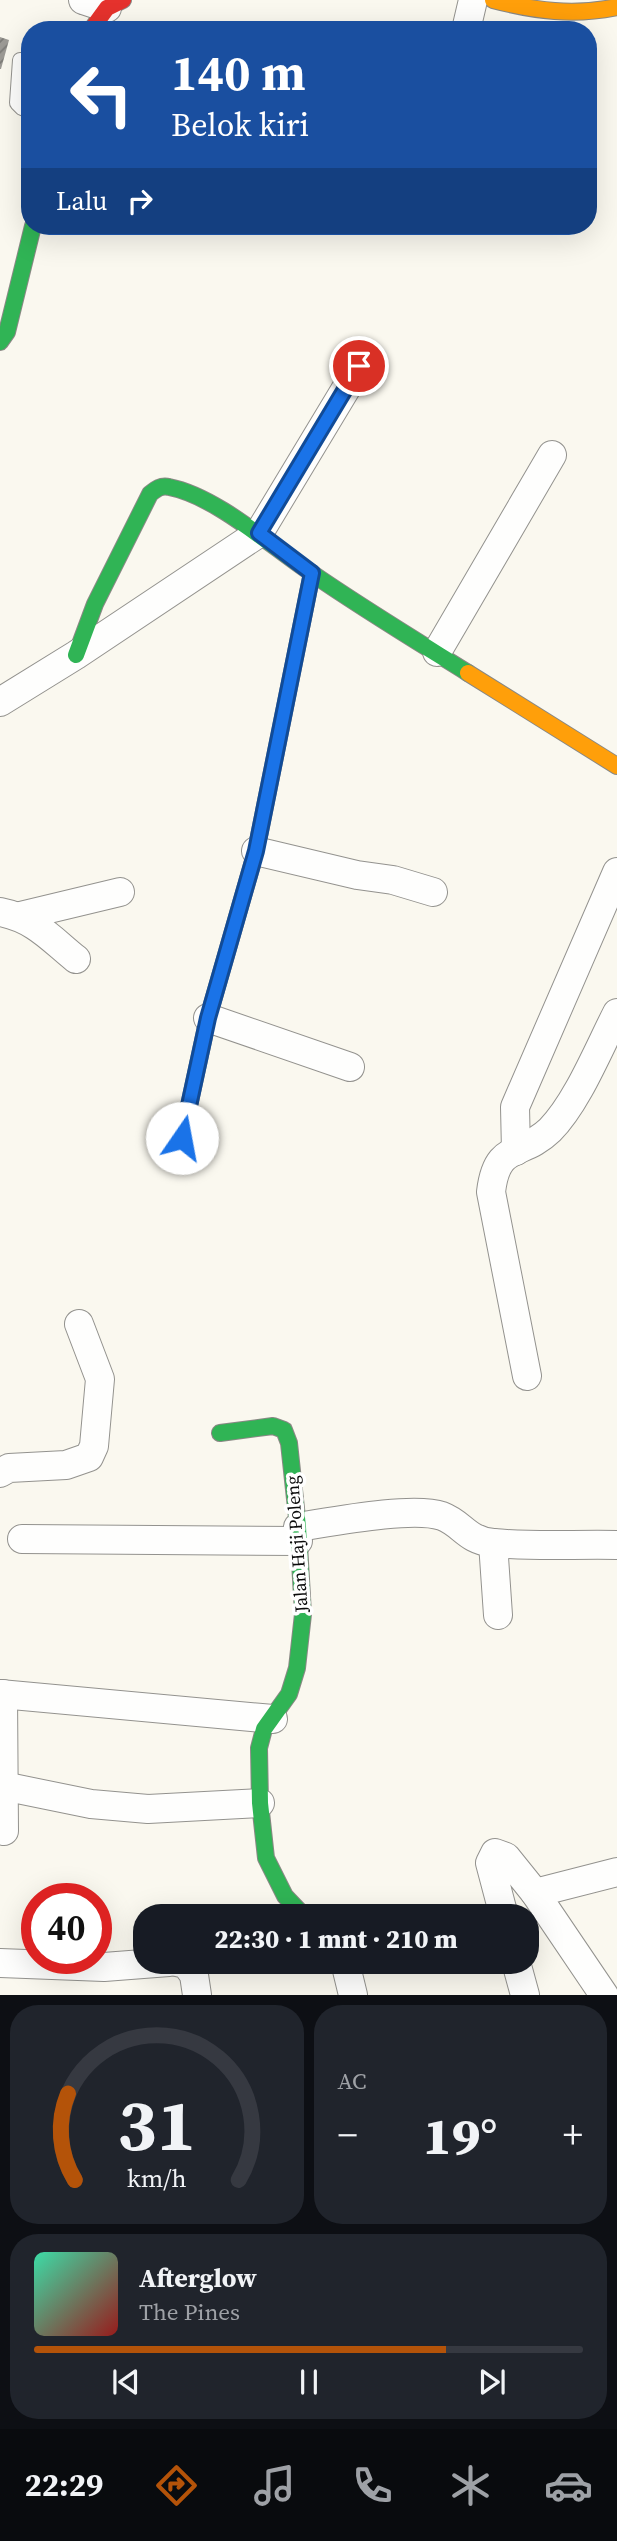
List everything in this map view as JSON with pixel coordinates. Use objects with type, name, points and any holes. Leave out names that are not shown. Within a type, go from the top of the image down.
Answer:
[{"type":"street","points":[[468,21],[473,0]]},
{"type":"street","points":[[493,0],[535,12],[591,13],[617,7]]},
{"type":"street","points":[[0,342],[7,332],[31,235]]},
{"type":"street","points":[[0,702],[76,655],[259,533],[359,366]]},
{"type":"street","points":[[437,652],[552,455]]},
{"type":"street","points":[[76,655],[95,604],[149,494],[159,487],[169,486],[191,494],[259,533],[312,573],[617,766]]},
{"type":"street","points":[[182,1138],[208,1018],[256,851],[312,573]]},
{"type":"street","points":[[256,851],[433,891]]},
{"type":"street","points":[[516,1151],[515,1107],[617,873]]},
{"type":"street","points":[[10,914],[120,891]]},
{"type":"street","points":[[10,914],[45,932],[76,960]]},
{"type":"street","points":[[527,1376],[491,1192],[493,1174],[497,1165],[548,1132],[568,1108],[617,1013]]},
{"type":"street","points":[[208,1018],[349,1067]]},
{"type":"street","points":[[0,1473],[9,1468],[66,1465],[89,1457],[94,1447],[100,1379],[79,1324]]},
{"type":"street","name":"Jalan Haji Poleng","points":[[220,1433],[273,1426],[284,1430],[289,1443],[303,1614],[297,1668],[289,1694],[264,1729],[258,1748],[266,1858],[285,1896],[293,1904]]},
{"type":"street","points":[[22,1539],[298,1534],[340,1520],[421,1513],[443,1516],[472,1538],[493,1543],[617,1545]]},
{"type":"street","points":[[493,1543],[498,1615]]},
{"type":"street","points":[[4,1831],[1,1694],[273,1719]]},
{"type":"street","points":[[3,1787],[91,1804],[148,1809],[260,1803]]},
{"type":"street","points":[[501,1904],[490,1863],[495,1853],[506,1857],[535,1894],[604,1995]]},
{"type":"street","points":[[535,1894],[617,1872]]},
{"type":"street","points":[[0,1963],[104,1967],[133,1965]]},
{"type":"street","points":[[193,1974],[197,1995]]},
{"type":"street","points":[[348,1974],[353,1995]]},
{"type":"street","points":[[519,1974],[525,1995]]},
{"type":"lane","points":[[20,60],[17,103],[21,107]]},
{"type":"building","points":[[0,37],[9,40],[1,69],[0,69]]},
{"type":"traffic: fast","points":[[0,342],[7,332],[31,235]]},
{"type":"traffic: fast","points":[[76,655],[95,604],[150,494],[166,487],[187,492],[224,511],[330,585],[468,673]]},
{"type":"traffic: fast","points":[[182,1138],[208,1018],[256,851],[312,573]]},
{"type":"traffic: fast","points":[[220,1433],[273,1426],[284,1430],[289,1443],[298,1527],[303,1614],[297,1668],[289,1694],[264,1729],[259,1748],[260,1803],[266,1858],[285,1896],[293,1904]]},
{"type":"traffic: slow","points":[[493,0],[555,11],[617,7]]},
{"type":"traffic: slow","points":[[468,673],[617,766]]},
{"type":"traffic: jam","points":[[98,21],[107,8],[123,0]]},
{"type":"route","points":[[182,1138],[208,1018],[256,851],[312,573],[259,533],[359,366]]}]
